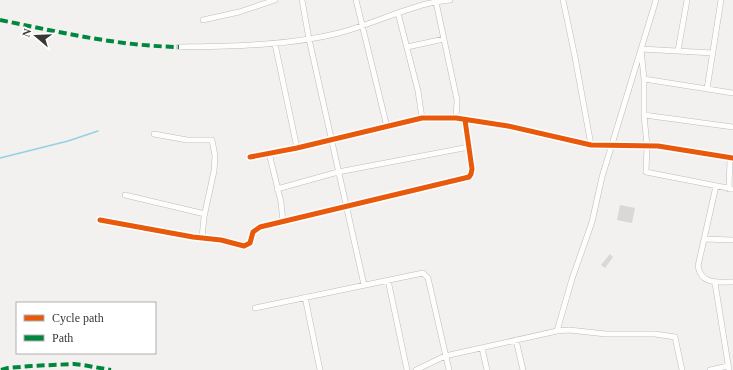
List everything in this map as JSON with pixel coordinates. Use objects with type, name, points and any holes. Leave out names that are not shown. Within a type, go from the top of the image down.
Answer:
[{"type":"street","points":[[203,20],[239,12],[275,0]]},
{"type":"street","points":[[302,0],[309,40],[364,285]]},
{"type":"street","points":[[356,0],[387,127]]},
{"type":"street","points":[[179,47],[275,44],[309,40],[363,26],[398,13],[419,3],[450,0]]},
{"type":"street","points":[[564,0],[591,145]]},
{"type":"street","points":[[557,331],[572,279],[592,222],[602,177],[656,0]]},
{"type":"street","points":[[678,51],[686,0]]},
{"type":"street","points":[[707,89],[721,0]]},
{"type":"street","points":[[436,2],[457,100],[456,118]]},
{"type":"street","points":[[398,13],[418,91],[422,118]]},
{"type":"street","points":[[407,47],[444,39]]},
{"type":"street","points":[[275,44],[296,148]]},
{"type":"street","points":[[641,48],[713,53]]},
{"type":"street","points":[[250,157],[296,148],[422,118],[456,118],[508,126],[591,145],[611,146],[647,146],[658,146],[732,158],[731,189],[646,172],[647,146],[641,48]]},
{"type":"street","points":[[644,79],[733,93]]},
{"type":"street","points":[[644,115],[733,127]]},
{"type":"street","points":[[100,220],[221,240],[244,246],[250,243],[253,232],[260,227],[470,176],[472,172],[465,120]]},
{"type":"street","points":[[154,134],[187,140],[212,140],[215,156],[214,172],[205,214],[202,238]]},
{"type":"street","points":[[278,189],[338,172],[469,147]]},
{"type":"street","points":[[269,154],[281,202],[283,222]]},
{"type":"street","points":[[716,186],[698,262],[699,270],[705,279],[715,283],[733,282]]},
{"type":"street","points":[[125,195],[205,214]]},
{"type":"street","points":[[704,238],[733,240]]},
{"type":"street","points":[[255,308],[421,273],[427,276],[449,370]]},
{"type":"street","points":[[388,280],[407,370]]},
{"type":"street","points":[[710,370],[728,368],[715,283]]},
{"type":"street","points":[[305,297],[320,370]]},
{"type":"street","points":[[416,370],[446,356],[557,331],[569,330],[606,334],[655,334],[675,338],[682,370]]},
{"type":"street","points":[[516,340],[523,370]]},
{"type":"street","points":[[482,348],[487,370]]},
{"type":"building","points":[[620,205],[635,208],[632,223],[617,220]]},
{"type":"building","points":[[610,254],[613,257],[605,268],[601,265]]},
{"type":"waterway","points":[[0,158],[68,141],[98,131]]},
{"type":"marked path","points":[[0,20],[66,34],[111,41],[179,47]]},
{"type":"marked path","points":[[1,370],[31,366],[74,364],[111,370]]},
{"type":"cycle path","points":[[250,157],[297,148],[422,118],[456,118],[508,126],[591,145],[658,146],[733,158]]},
{"type":"cycle path","points":[[100,220],[193,237],[221,240],[244,246],[250,243],[253,232],[260,227],[469,177],[472,169],[465,120]]}]
